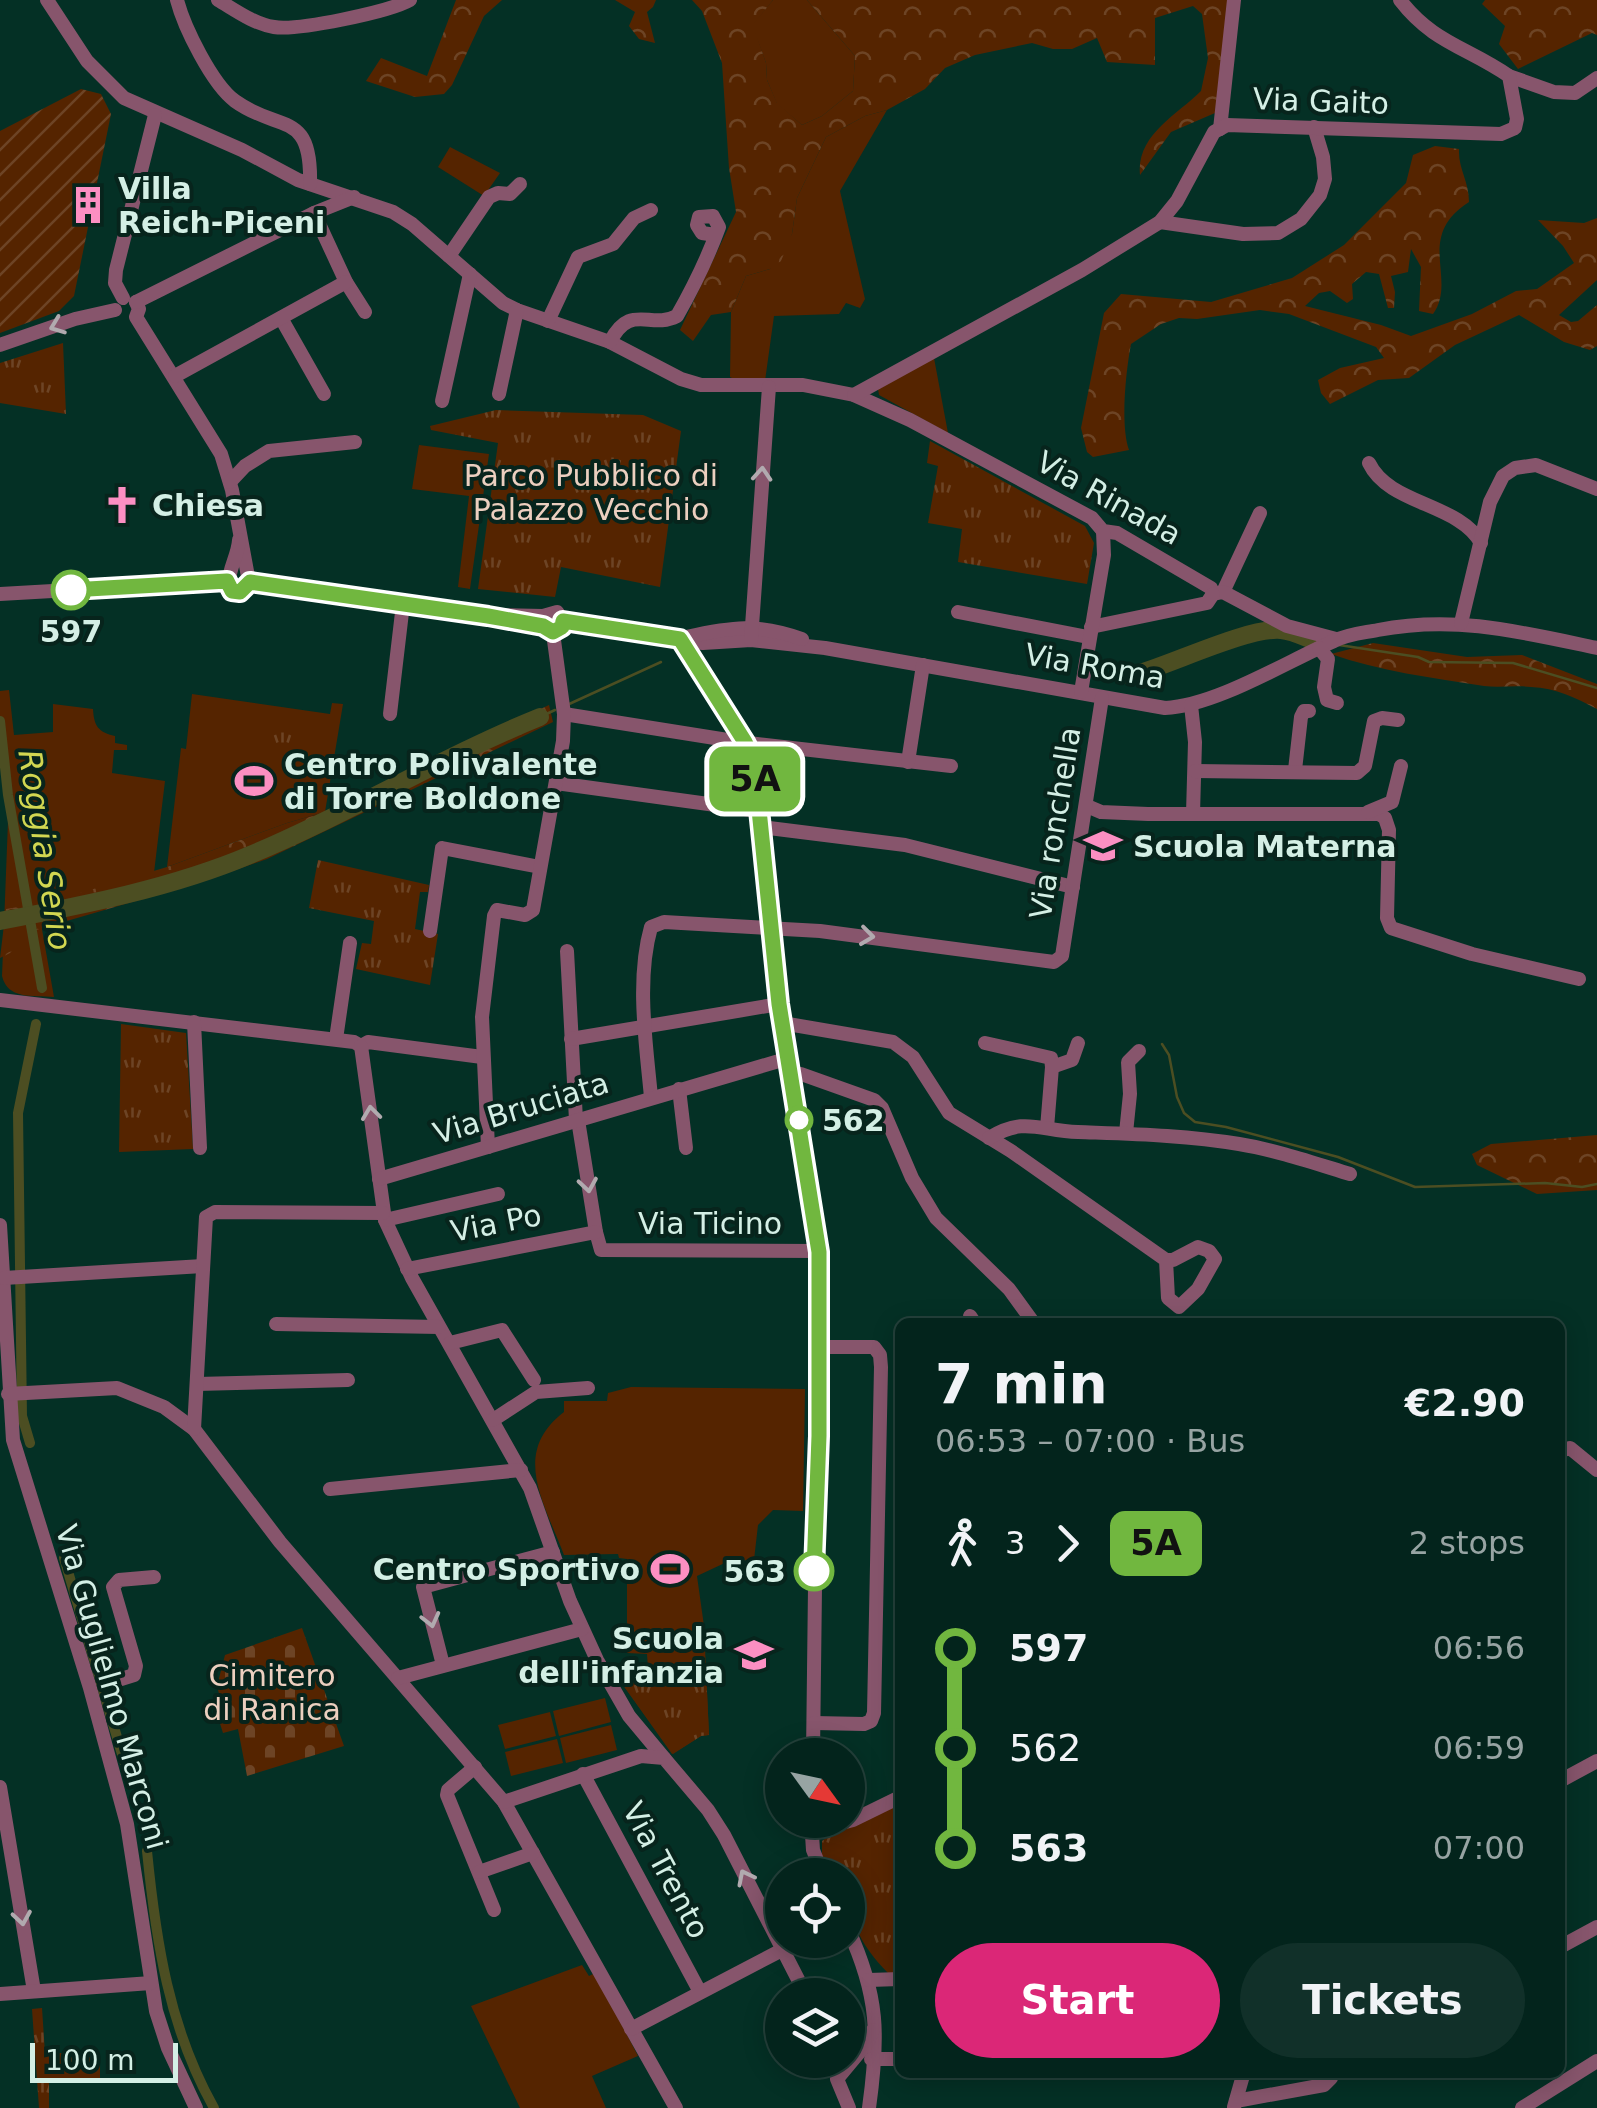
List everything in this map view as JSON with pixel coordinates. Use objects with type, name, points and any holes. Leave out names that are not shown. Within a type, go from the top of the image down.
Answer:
[{"type":"street","name":"Via Rinada","points":[[48,0],[75,45],[124,98],[310,184],[354,197],[402,218],[503,303],[517,310],[610,342],[680,380],[721,387],[803,386],[854,395],[910,420],[1092,518],[1103,531],[1116,533],[1218,593],[1287,626],[1336,639]]},
{"type":"street","points":[[176,0],[225,92],[246,107],[294,127],[302,136],[309,155],[310,184]]},
{"type":"street","points":[[218,0],[269,27],[286,29],[410,0]]},
{"type":"street","points":[[1220,129],[1234,0]]},
{"type":"street","points":[[1400,0],[1436,37],[1488,61],[1508,76],[1554,92],[1575,94],[1597,78]]},
{"type":"street","name":"Via Gaito","points":[[854,395],[1082,270],[1160,222],[1214,132],[1220,129],[1314,127],[1510,133],[1518,119],[1508,76]]},
{"type":"street","points":[[156,115],[115,283],[218,448],[230,482],[249,579]]},
{"type":"street","points":[[1160,222],[1243,234],[1278,233],[1301,219],[1320,195],[1325,179],[1324,156],[1314,127]]},
{"type":"street","points":[[449,256],[489,197],[510,194],[520,184]]},
{"type":"street","points":[[0,345],[75,319],[127,307],[354,197]]},
{"type":"street","points":[[548,321],[578,257],[613,244],[634,218],[650,210]]},
{"type":"street","points":[[314,214],[346,282],[365,312]]},
{"type":"street","points":[[610,342],[621,324],[629,320],[667,320],[677,316],[716,234]]},
{"type":"street","points":[[442,401],[470,274]]},
{"type":"street","points":[[175,376],[346,282]]},
{"type":"street","points":[[499,394],[517,310]]},
{"type":"street","points":[[281,318],[324,394]]},
{"type":"street","points":[[752,633],[769,387]]},
{"type":"street","points":[[230,482],[245,466],[269,451],[355,442]]},
{"type":"street","points":[[1370,462],[1372,469],[1390,484],[1467,527],[1481,543]]},
{"type":"street","points":[[1461,623],[1496,486],[1515,468],[1536,465],[1597,489]]},
{"type":"street","points":[[958,612],[1090,632],[1207,602],[1218,593],[1260,513]]},
{"type":"street","points":[[1081,692],[1104,555],[1103,531]]},
{"type":"street","points":[[229,577],[237,560],[240,534]]},
{"type":"street","name":"Via Roma","points":[[0,594],[229,577],[240,570],[249,579],[403,604],[703,644],[752,633],[780,632],[825,648],[1164,708],[1191,705],[1336,639],[1404,625],[1461,623],[1597,648]]},
{"type":"street","points":[[390,714],[403,604]]},
{"type":"street","points":[[488,1147],[482,1017],[494,916],[501,909],[530,914],[563,741],[564,714],[551,624]]},
{"type":"street","points":[[680,639],[751,754],[779,1004],[819,1252],[814,1738]]},
{"type":"street","points":[[1320,648],[1328,658],[1324,692],[1327,700],[1337,703]]},
{"type":"street","points":[[908,762],[923,665]]},
{"type":"street","name":"Via ronchella","points":[[770,927],[1054,962],[1062,956],[1102,698]]},
{"type":"street","points":[[1191,705],[1193,814]]},
{"type":"street","points":[[1295,770],[1302,712],[1308,711]]},
{"type":"street","points":[[564,714],[745,742],[952,766]]},
{"type":"street","points":[[1195,771],[1360,772],[1365,766],[1374,721],[1398,720]]},
{"type":"street","points":[[1368,812],[1392,802],[1401,766]]},
{"type":"street","points":[[556,783],[905,844],[1073,887]]},
{"type":"street","points":[[1087,806],[1101,812],[1193,814],[1368,812],[1385,818],[1390,830],[1386,918],[1391,928],[1472,954],[1579,979]]},
{"type":"street","points":[[430,931],[442,848],[540,868]]},
{"type":"street","points":[[651,1097],[644,949],[651,928],[664,922],[770,927]]},
{"type":"street","points":[[336,1040],[350,943]]},
{"type":"street","points":[[567,951],[577,1120],[596,1232]]},
{"type":"street","points":[[0,1000],[362,1046]]},
{"type":"street","points":[[571,1039],[779,1004]]},
{"type":"street","points":[[194,1022],[200,1148]]},
{"type":"street","points":[[782,1023],[893,1042],[912,1057],[950,1112],[1166,1260],[1198,1246],[1216,1260],[1198,1289],[1179,1307],[1168,1298],[1166,1260]]},
{"type":"street","points":[[362,1046],[368,1042],[482,1057]]},
{"type":"street","points":[[985,1043],[1051,1058],[1048,1128]]},
{"type":"street","points":[[1052,1067],[1072,1060],[1078,1043]]},
{"type":"street","points":[[362,1046],[384,1217],[408,1269],[537,1504],[582,1629],[645,1746],[641,1756]]},
{"type":"street","points":[[1126,1133],[1128,1062],[1139,1051]]},
{"type":"street","name":"Via Bruciata","points":[[379,1180],[789,1058]]},
{"type":"street","points":[[792,1074],[860,1094],[882,1108],[912,1178],[936,1218],[1009,1288],[1029,1318]]},
{"type":"street","points":[[678,1089],[686,1148]]},
{"type":"street","points":[[989,1138],[1006,1127],[1024,1124],[1071,1132],[1242,1144],[1350,1174]]},
{"type":"street","points":[[194,1428],[206,1217],[215,1212],[384,1217],[498,1194]]},
{"type":"street","name":"Via Guglielmo Marconi","points":[[0,1225],[17,1277],[19,1393],[7,1443],[95,1686],[127,1824],[150,1982],[168,2048],[196,2108]]},
{"type":"street","name":"Via Ticino","points":[[596,1232],[602,1250],[819,1252]]},
{"type":"street","name":"Via Po","points":[[408,1269],[596,1232]]},
{"type":"street","points":[[17,1277],[203,1266]]},
{"type":"street","points":[[276,1324],[439,1327]]},
{"type":"street","points":[[450,1343],[502,1330],[534,1380]]},
{"type":"street","points":[[814,1723],[864,1724],[871,1722],[874,1713],[881,1368],[880,1354],[874,1347],[818,1347]]},
{"type":"street","points":[[197,1384],[348,1380]]},
{"type":"street","points":[[19,1393],[117,1388],[164,1407],[194,1428],[280,1542],[504,1802],[676,2108]]},
{"type":"street","points":[[494,1420],[536,1392],[588,1388]]},
{"type":"street","points":[[1565,1450],[1570,1448],[1597,1470]]},
{"type":"street","points":[[330,1489],[520,1470]]},
{"type":"street","points":[[443,1665],[423,1588],[553,1552]]},
{"type":"street","points":[[118,1680],[134,1674],[136,1666],[113,1587],[119,1580],[154,1578]]},
{"type":"street","points":[[398,1678],[582,1629]]},
{"type":"street","points":[[629,1716],[699,1798],[724,1836],[765,1917]]},
{"type":"street","points":[[504,1802],[641,1756],[664,1758]]},
{"type":"street","points":[[1565,1779],[1597,1761]]},
{"type":"street","points":[[474,1767],[447,1795],[494,1910]]},
{"type":"street","name":"Via Trento","points":[[583,1774],[700,1992]]},
{"type":"street","points":[[0,1787],[34,1991]]},
{"type":"street","points":[[865,1814],[895,1799]]},
{"type":"street","points":[[480,1872],[533,1853]]},
{"type":"street","points":[[1565,1943],[1597,1927]]},
{"type":"street","points":[[631,2029],[766,1958]]},
{"type":"street","points":[[860,1958],[869,1980],[876,2020],[870,2108]]},
{"type":"street","points":[[869,1980],[895,1979]]},
{"type":"street","points":[[0,1994],[150,1982]]},
{"type":"street","points":[[865,2046],[876,2020]]},
{"type":"street","points":[[865,2058],[895,2059]]},
{"type":"street","points":[[1522,2108],[1597,2061]]},
{"type":"street","points":[[865,2077],[872,2084]]},
{"type":"street","points":[[839,2078],[848,2108]]},
{"type":"street","points":[[1242,2078],[1234,2105],[1324,2084],[1328,2078]]},
{"type":"green space","points":[[456,0],[502,0],[484,16],[452,85],[444,94],[415,97],[366,81],[381,58],[427,76]]},
{"type":"green space","points":[[615,0],[656,0],[647,12],[655,43],[639,39],[629,26],[635,12]]},
{"type":"green space","points":[[692,0],[773,0],[753,25],[777,103],[802,125],[822,116],[853,91],[855,56],[807,0],[1232,0],[1215,113],[1171,132],[1140,175],[1140,161],[1151,137],[1201,91],[1208,58],[1202,14],[1193,6],[1155,18],[1155,65],[1107,62],[1097,38],[1072,49],[1032,43],[975,55],[945,68],[925,89],[887,110],[865,116],[826,137],[797,198],[792,234],[781,261],[770,269],[746,276],[731,312],[711,315],[693,341],[680,330],[736,212],[722,63],[702,11]]},
{"type":"green space","points":[[773,0],[807,0],[855,56],[853,91],[822,116],[802,125],[777,104],[752,25]]},
{"type":"green space","points":[[1485,0],[1597,0],[1597,35],[1592,33],[1518,69],[1499,44],[1505,26],[1482,4]]},
{"type":"green space","points":[[81,89],[101,94],[111,114],[74,296],[59,311],[0,333],[0,131]]},
{"type":"green space","points":[[887,110],[840,191],[865,299],[860,308],[846,303],[839,314],[774,316],[765,381],[730,377],[731,312],[746,276],[770,269],[792,234],[797,198],[826,137],[865,116]]},
{"type":"green space","points":[[1435,146],[1459,149],[1469,202],[1444,229],[1440,244],[1441,287],[1433,314],[1419,311],[1421,267],[1411,249],[1408,272],[1391,276],[1394,308],[1388,308],[1379,274],[1366,272],[1352,284],[1353,299],[1347,303],[1330,291],[1319,293],[1305,306],[1411,336],[1472,314],[1516,291],[1537,289],[1574,263],[1538,220],[1584,223],[1597,218],[1597,280],[1559,315],[1571,322],[1578,321],[1597,305],[1597,346],[1590,350],[1564,342],[1519,315],[1455,345],[1409,378],[1378,380],[1330,404],[1321,393],[1318,380],[1340,368],[1384,358],[1376,347],[1289,314],[1260,310],[1179,318],[1161,324],[1131,344],[1124,412],[1129,450],[1093,457],[1087,452],[1081,428],[1104,313],[1121,294],[1211,302],[1292,278],[1344,245],[1406,183],[1413,155]]},
{"type":"green space","points":[[450,147],[500,173],[484,196],[438,167]]},
{"type":"green space","points":[[63,343],[66,414],[0,403],[0,363]]},
{"type":"green space","points":[[934,358],[948,433],[879,395],[878,389]]},
{"type":"green space","name":"Parco Pubblico di Palazzo Vecchio","points":[[496,410],[643,415],[681,431],[660,587],[561,567],[555,597],[478,589],[498,443],[431,430],[430,426]]},
{"type":"green space","points":[[930,441],[1085,526],[1094,543],[1087,584],[958,562],[962,529],[928,523],[938,466],[927,463]]},
{"type":"green space","points":[[419,445],[489,454],[470,589],[458,587],[469,496],[412,489]]},
{"type":"green space","points":[[1373,643],[1467,657],[1522,655],[1597,684],[1597,709],[1549,689],[1445,680],[1331,654]]},
{"type":"green space","points":[[9,690],[14,735],[53,732],[53,704],[93,709],[98,727],[115,736],[115,743],[127,745],[127,750],[114,750],[112,773],[165,781],[153,881],[40,918],[54,997],[15,993],[2,976],[8,821],[0,743],[0,691]]},
{"type":"green space","name":"Centro Polivalente di Torre Boldone","points":[[192,694],[330,714],[332,703],[343,704],[325,812],[167,867],[181,748],[186,749]]},
{"type":"green space","points":[[549,705],[553,722],[267,859],[29,932],[0,958],[6,909],[50,902],[167,867],[325,812]]},
{"type":"green space","points":[[268,714],[328,723],[326,743],[315,766],[269,760]]},
{"type":"green space","points":[[318,860],[429,885],[428,892],[420,892],[415,929],[438,934],[430,985],[356,969],[362,943],[371,944],[374,921],[309,908]]},
{"type":"green space","points":[[121,1024],[186,1033],[193,1149],[119,1152]]},
{"type":"green space","points":[[1597,1135],[1597,1190],[1537,1194],[1477,1165],[1472,1154],[1491,1144]]},
{"type":"green space","name":"Centro Sportivo","points":[[631,1387],[805,1389],[803,1511],[773,1510],[758,1525],[754,1560],[729,1561],[697,1576],[704,1626],[709,1735],[672,1754],[623,1685],[648,1669],[647,1654],[627,1653],[627,1559],[619,1558],[618,1554],[564,1555],[537,1480],[539,1444],[564,1412],[564,1401],[607,1401],[608,1393]]},
{"type":"green space","name":"Cimitero di Ranica","points":[[302,1628],[344,1746],[247,1776],[238,1729],[223,1733],[216,1711],[223,1709],[217,1686],[225,1655]]},
{"type":"green space","points":[[647,1671],[706,1671],[709,1735],[673,1754],[623,1685]]},
{"type":"green space","points":[[605,1698],[611,1722],[559,1736],[553,1711]]},
{"type":"green space","points":[[550,1712],[556,1736],[505,1749],[498,1725]]},
{"type":"green space","points":[[611,1725],[617,1750],[566,1763],[560,1738]]},
{"type":"green space","points":[[557,1739],[563,1763],[511,1776],[505,1752]]},
{"type":"green space","points":[[895,1805],[895,1973],[888,1973],[865,1945],[865,1858],[823,1858],[822,1841],[865,1838],[865,1818]]},
{"type":"green space","points":[[582,1965],[589,1976],[595,1973],[638,2056],[592,2076],[606,2108],[520,2108],[471,2006]]},
{"type":"green space","points":[[42,2008],[45,2053],[100,2053],[100,2079],[49,2083],[49,2108],[39,2108],[32,2009]]},
{"type":"waterway","points":[[1130,676],[1266,631],[1285,631],[1312,640]]},
{"type":"waterway","points":[[1339,645],[1429,662],[1513,663],[1597,688]]},
{"type":"waterway","points":[[567,705],[661,662]]},
{"type":"waterway","points":[[540,717],[555,710]]},
{"type":"waterway","points":[[0,921],[127,894],[220,867],[287,839],[540,717]]},
{"type":"waterway","name":"Roggia Serio","points":[[0,721],[8,795],[42,988]]},
{"type":"waterway","name":"Roggia Serio","points":[[30,1443],[22,1416],[18,1113],[36,1024]]},
{"type":"waterway","points":[[1162,1044],[1169,1055],[1177,1097],[1184,1113],[1195,1122],[1338,1157],[1415,1187],[1597,1184]]},
{"type":"waterway","points":[[64,1558],[124,1761]]},
{"type":"waterway","name":"Roggia Serio","points":[[147,1851],[155,1918],[175,2016],[214,2108]]},
{"type":"bus line","name":"5A","points":[[71,590],[227,581],[232,591],[240,592],[250,582],[488,616],[543,626],[553,632],[562,627],[563,621],[680,639],[751,754],[758,800],[779,1004],[819,1252],[814,1571]]},
{"type":"place","name":"Villa Reich-Piceni","points":[[88,205]]},
{"type":"place","name":"Chiesa","points":[[122,505]]},
{"type":"place","name":"597","points":[[71,590]]},
{"type":"place","name":"Centro Polivalente di Torre Boldone","points":[[254,781]]},
{"type":"place","name":"Scuola Materna","points":[[1103,846]]},
{"type":"place","name":"562","points":[[799,1120]]},
{"type":"place","name":"Centro Sportivo","points":[[670,1569]]},
{"type":"place","name":"563","points":[[814,1571]]},
{"type":"place","name":"Scuola dell'infanzia","points":[[754,1655]]}]
